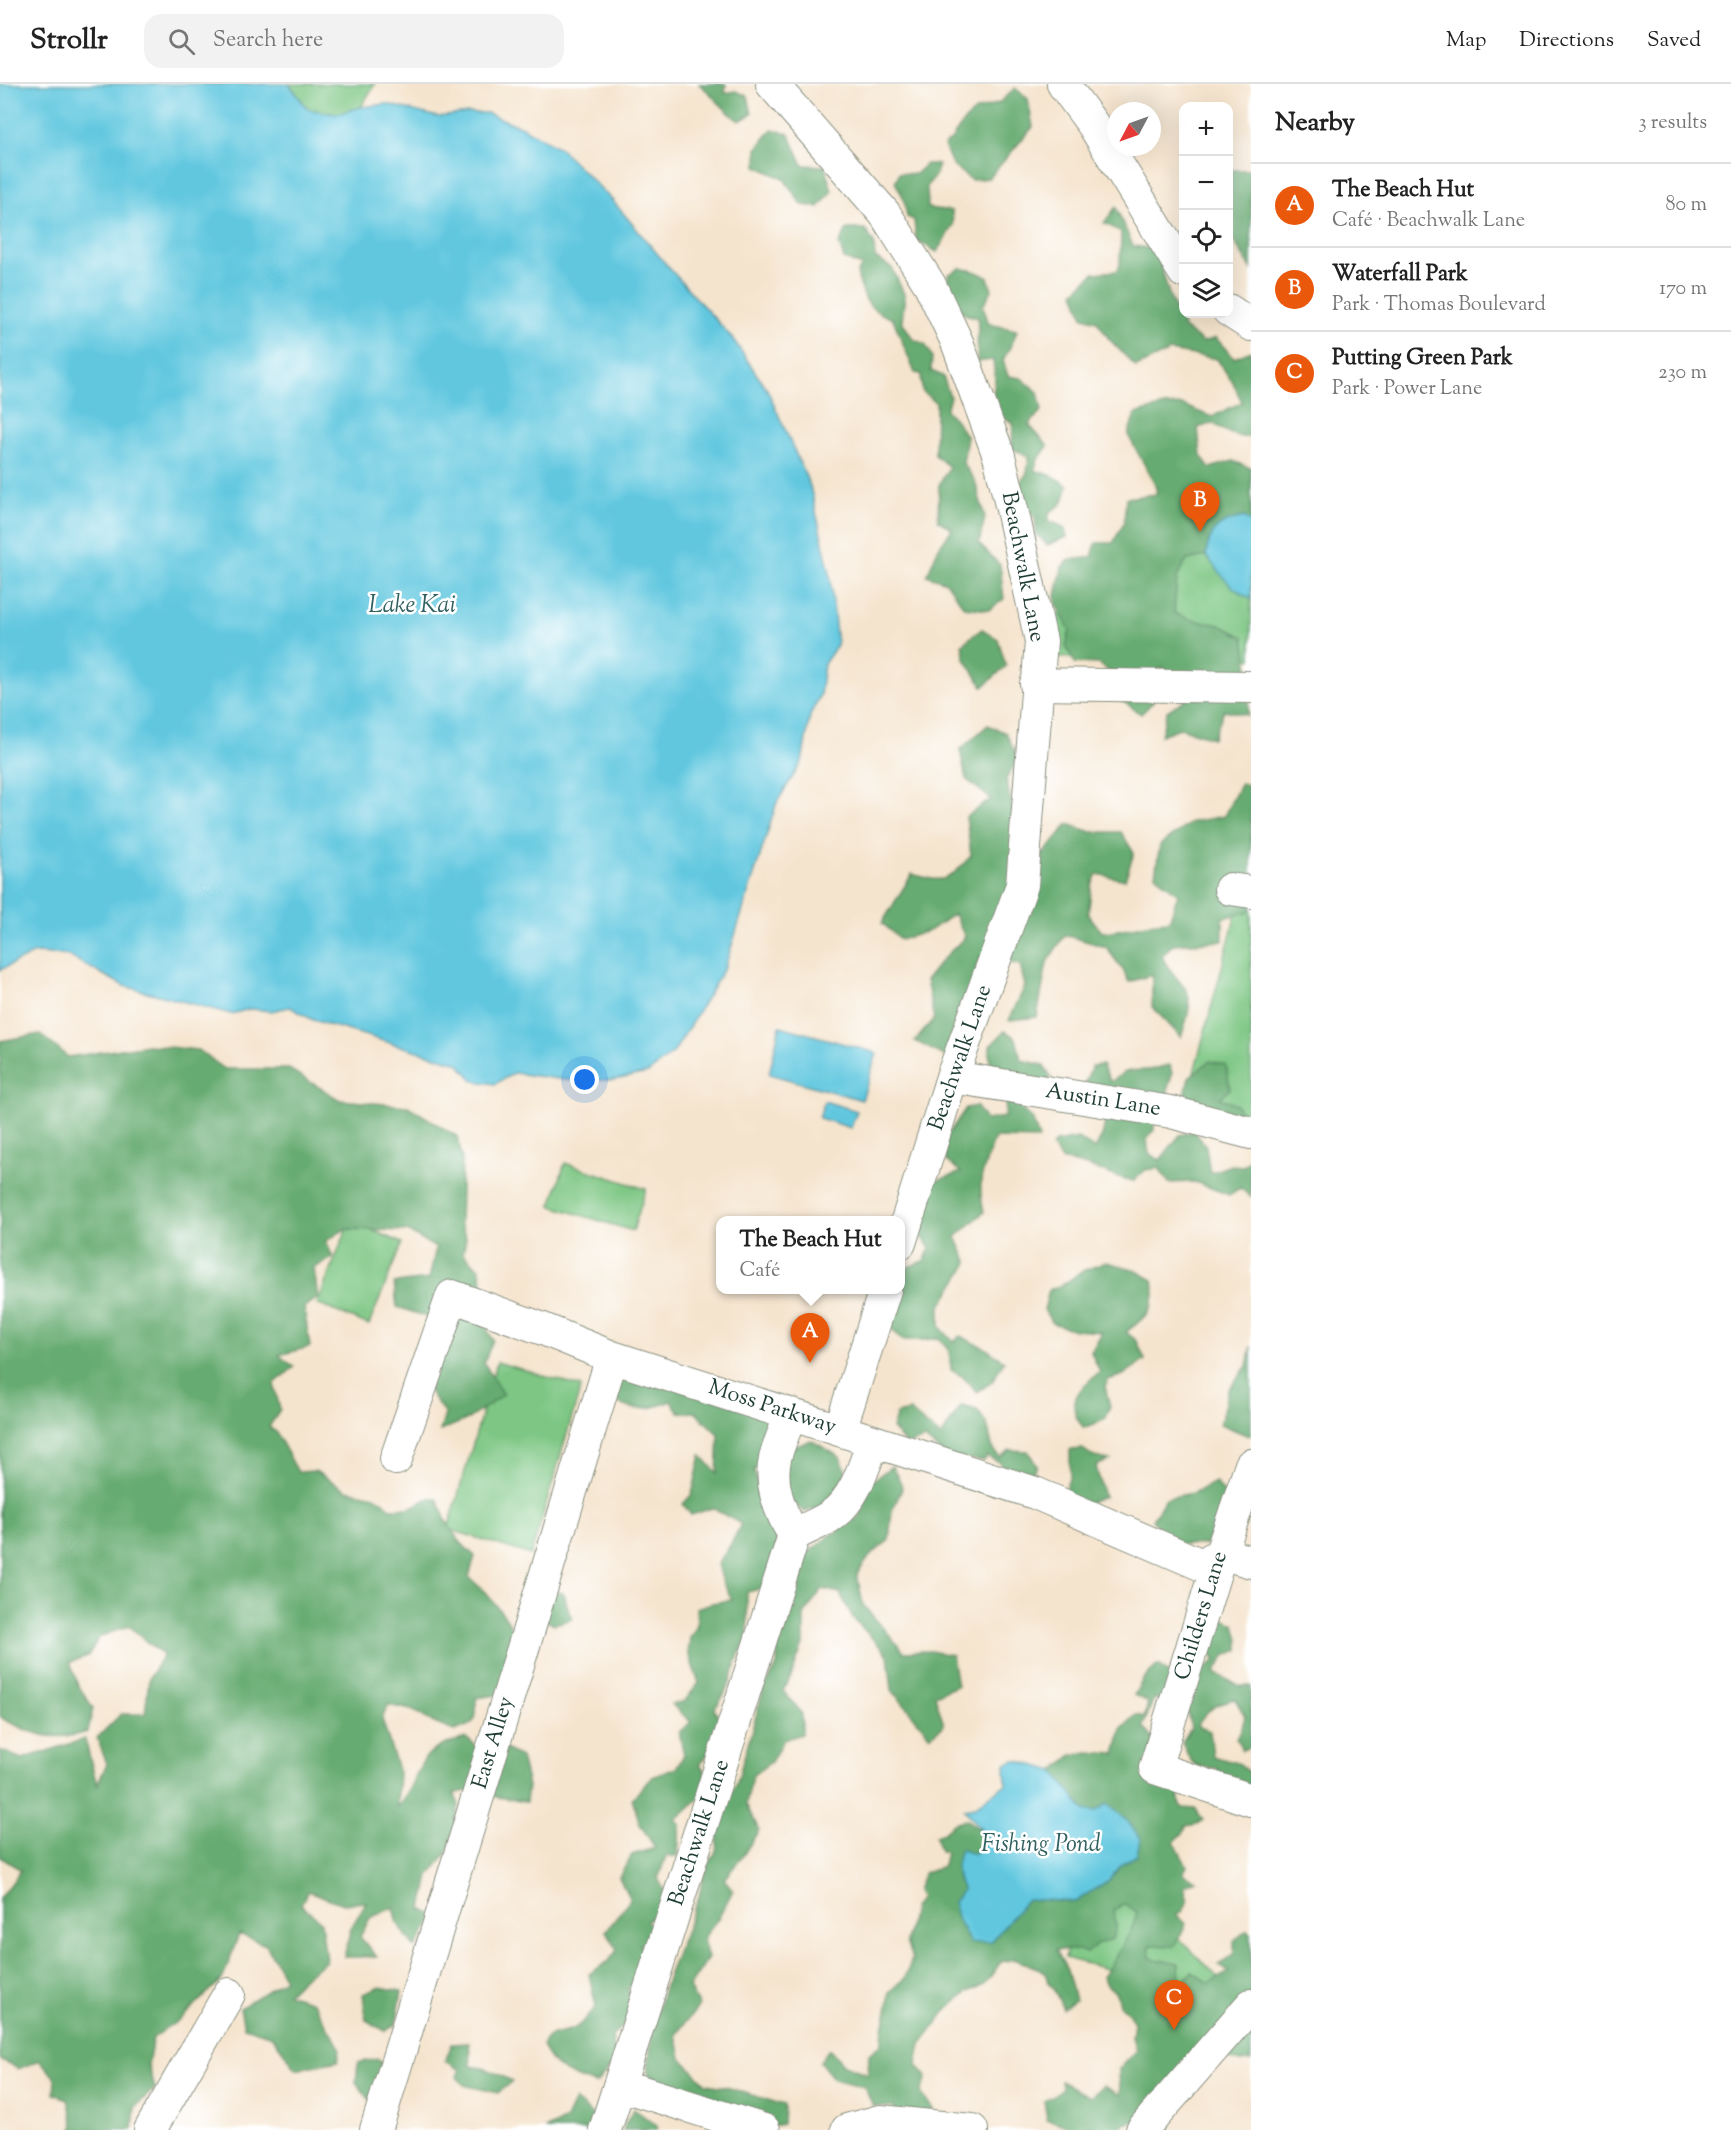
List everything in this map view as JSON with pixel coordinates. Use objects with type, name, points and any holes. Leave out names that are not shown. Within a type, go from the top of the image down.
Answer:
[{"type":"street","name":"Beachwalk Lane","points":[[772,84],[885,214],[930,285],[957,342],[999,456],[1041,641],[1022,885],[952,1077],[905,1227]]},
{"type":"street","points":[[1063,84],[1094,126],[1179,264]]},
{"type":"street","points":[[1233,313],[1251,326]]},
{"type":"street","points":[[1036,684],[1251,687]]},
{"type":"street","name":"Austin Lane","points":[[952,1077],[1171,1112],[1251,1133]]},
{"type":"street","points":[[840,1430],[884,1294]]},
{"type":"street","name":"Moss Parkway","points":[[396,1459],[452,1296],[612,1357],[1035,1493],[1202,1565],[1221,1553]]},
{"type":"street","name":"East Alley","points":[[376,2130],[612,1357]]},
{"type":"street","points":[[791,1414],[775,1460],[774,1493],[783,1518],[794,1535],[833,1514],[852,1493],[873,1441]]},
{"type":"street","name":"Childers Lane","points":[[1251,1465],[1221,1553],[1155,1768],[1251,1800]]},
{"type":"street","name":"Beachwalk Lane","points":[[605,2130],[794,1535]]},
{"type":"street","points":[[1221,1553],[1251,1562]]},
{"type":"street","points":[[150,2130],[229,1994]]},
{"type":"street","points":[[1142,2130],[1251,2005]]},
{"type":"street","points":[[620,2085],[764,2130]]},
{"type":"street","points":[[847,2130],[880,2121],[972,2130]]},
{"type":"green space","points":[[289,84],[375,84],[361,107],[336,114],[308,109]]},
{"type":"green space","points":[[699,84],[726,84],[725,93],[736,91],[748,96],[752,114],[739,121]]},
{"type":"green space","points":[[1015,88],[1028,99],[1033,127],[989,178],[971,180],[952,165],[944,145],[951,140],[965,120],[977,110],[999,103]]},
{"type":"green space","points":[[772,129],[789,134],[803,165],[825,166],[832,191],[819,207],[802,205],[784,179],[757,166],[757,148]]},
{"type":"green space","points":[[926,164],[939,164],[935,176],[927,186],[928,208],[952,211],[953,225],[937,252],[916,240],[914,220],[907,217],[904,199],[895,182],[899,173],[915,174]]},
{"type":"green space","points":[[1233,170],[1251,170],[1251,269],[1233,240]]},
{"type":"green space","points":[[1116,207],[1133,246],[1156,249],[1170,297],[1184,328],[1203,342],[1216,338],[1234,358],[1251,351],[1251,437],[1231,434],[1213,423],[1198,428],[1201,456],[1210,468],[1233,461],[1251,468],[1251,522],[1244,517],[1221,525],[1212,534],[1206,556],[1187,560],[1177,577],[1174,613],[1192,620],[1220,625],[1244,637],[1250,678],[1248,715],[1224,710],[1213,738],[1180,728],[1161,735],[1167,711],[1185,700],[1163,667],[1152,673],[1153,702],[1141,714],[1121,700],[1111,673],[1099,664],[1075,663],[1066,646],[1070,631],[1056,603],[1062,567],[1070,560],[1092,557],[1096,543],[1113,543],[1124,522],[1126,498],[1157,494],[1155,484],[1128,435],[1135,414],[1164,406],[1182,405],[1212,417],[1242,402],[1217,359],[1170,351],[1136,367],[1109,339],[1097,321],[1083,317],[1074,292],[1094,273],[1117,271],[1120,265],[1121,232],[1104,223]]},
{"type":"green space","points":[[847,229],[865,229],[874,243],[875,258],[892,268],[905,296],[902,321],[913,339],[925,344],[932,356],[931,371],[943,376],[950,397],[946,410],[967,437],[963,463],[975,481],[985,517],[979,544],[1000,565],[1004,599],[989,610],[964,607],[946,582],[927,575],[939,547],[952,529],[938,520],[939,485],[949,467],[935,455],[936,403],[922,391],[921,374],[915,373],[893,319],[877,311],[864,297],[857,274],[862,266],[844,259],[839,244]]},
{"type":"green space","points":[[960,268],[988,277],[992,290],[983,306],[989,324],[1017,330],[1003,360],[1008,376],[1021,378],[1038,392],[1042,410],[1029,425],[1048,446],[1034,470],[1053,476],[1068,486],[1062,504],[1049,513],[1049,521],[1064,527],[1067,537],[1047,545],[1036,533],[1035,517],[1029,511],[1017,487],[1027,473],[1029,457],[1012,448],[1013,423],[999,416],[992,402],[995,380],[993,360],[977,362],[978,317],[967,315],[946,301],[948,275]]},
{"type":"green space","points":[[1251,481],[1251,659],[1214,655],[1055,658],[1041,641],[1055,616]]},
{"type":"green space","points":[[982,629],[998,639],[1006,666],[983,687],[965,659],[962,644]]},
{"type":"green space","points":[[988,725],[1006,733],[1018,759],[1006,779],[1012,807],[1043,855],[1068,824],[1091,832],[1121,832],[1134,853],[1125,880],[1097,874],[1092,885],[1088,914],[1102,932],[1169,921],[1178,894],[1155,875],[1160,845],[1192,822],[1224,816],[1241,783],[1251,786],[1251,911],[1223,918],[1223,941],[1173,944],[1162,956],[1169,969],[1184,987],[1189,999],[1181,1037],[1152,1007],[1152,975],[1129,982],[1106,947],[1065,935],[1047,962],[1037,1017],[1009,1020],[1025,986],[1020,965],[981,956],[946,1057],[915,1041],[934,1019],[926,980],[965,937],[954,914],[931,930],[901,940],[882,923],[912,874],[933,879],[946,878],[957,871],[971,856],[966,817],[991,799],[966,779],[960,750]]},
{"type":"green space","points":[[1240,899],[1251,900],[1251,1123],[1185,1106]]},
{"type":"green space","points":[[1005,1031],[1016,1038],[1021,1060],[1043,1065],[1051,1077],[1020,1108],[1033,1120],[1039,1139],[995,1138],[982,1174],[981,1191],[984,1212],[956,1237],[968,1263],[940,1307],[940,1327],[954,1342],[960,1336],[985,1348],[1004,1361],[992,1382],[977,1392],[962,1376],[951,1370],[949,1351],[939,1338],[902,1340],[891,1328],[891,1300],[896,1294],[905,1294],[905,1268],[924,1261],[930,1248],[917,1229],[930,1183],[961,1172],[946,1161],[945,1139],[966,1108],[976,1106],[986,1120],[1005,1117],[1006,1097],[999,1077],[990,1065],[990,1046]]},
{"type":"green space","points":[[40,1034],[68,1057],[148,1045],[198,1050],[225,1069],[289,1069],[340,1100],[408,1106],[458,1137],[462,1159],[460,1223],[466,1238],[463,1253],[479,1268],[487,1300],[475,1307],[493,1340],[484,1363],[503,1395],[468,1419],[440,1431],[445,1414],[428,1390],[433,1319],[397,1307],[394,1283],[429,1279],[436,1248],[407,1231],[345,1229],[326,1241],[333,1258],[314,1268],[318,1298],[304,1307],[310,1347],[279,1355],[294,1367],[274,1384],[280,1409],[269,1427],[276,1432],[298,1472],[315,1471],[346,1490],[375,1496],[391,1508],[409,1508],[427,1499],[437,1498],[451,1530],[475,1556],[469,1577],[486,1593],[508,1620],[517,1647],[497,1695],[476,1698],[476,1717],[467,1726],[454,1731],[412,1710],[388,1705],[382,1719],[399,1773],[397,1807],[428,1755],[443,1746],[466,1738],[478,1747],[507,1750],[521,1757],[528,1786],[526,1802],[474,1790],[454,1793],[459,1805],[449,1850],[429,1876],[422,1909],[435,1916],[415,1948],[398,1924],[394,1907],[370,1918],[360,1937],[377,1957],[344,1957],[351,1928],[366,1902],[343,1904],[308,1891],[301,1904],[321,1922],[326,1961],[287,1994],[313,2002],[340,2048],[338,2061],[296,2069],[272,2036],[244,2027],[240,2008],[285,1979],[266,1945],[239,1934],[223,1978],[182,2018],[153,2038],[148,2065],[155,2088],[135,2107],[133,2130],[73,2130],[68,2099],[54,2094],[55,2078],[40,2060],[18,2069],[0,2059],[0,1899],[21,1870],[0,1857],[0,1750],[22,1759],[85,1739],[97,1785],[107,1764],[97,1738],[121,1714],[145,1714],[149,1678],[163,1655],[129,1626],[99,1637],[88,1656],[70,1662],[78,1685],[93,1708],[88,1732],[64,1736],[43,1735],[0,1717],[0,1041]]},
{"type":"green space","points":[[1210,1061],[1226,1065],[1230,1089],[1220,1098],[1237,1105],[1241,1114],[1182,1108],[1189,1077]]},
{"type":"green space","points":[[1102,1065],[1111,1082],[1127,1072],[1170,1065],[1172,1074],[1168,1088],[1169,1103],[1154,1123],[1154,1130],[1147,1139],[1149,1154],[1160,1160],[1180,1135],[1194,1131],[1206,1146],[1210,1173],[1231,1165],[1243,1166],[1251,1159],[1251,1197],[1240,1188],[1229,1195],[1195,1182],[1169,1183],[1159,1168],[1145,1170],[1134,1181],[1081,1164],[1063,1161],[1052,1147],[1055,1142],[1078,1138],[1095,1149],[1103,1134],[1106,1111],[1085,1083],[1092,1066]]},
{"type":"green space","points":[[565,1163],[646,1189],[633,1231],[551,1206]]},
{"type":"green space","points":[[350,1221],[402,1243],[369,1325],[317,1304]]},
{"type":"green space","points":[[1106,1262],[1133,1269],[1153,1280],[1154,1298],[1145,1316],[1126,1332],[1137,1341],[1145,1360],[1123,1375],[1108,1380],[1105,1387],[1110,1406],[1104,1420],[1084,1428],[1078,1420],[1074,1404],[1080,1390],[1100,1372],[1091,1352],[1102,1332],[1075,1330],[1052,1323],[1044,1310],[1049,1290],[1066,1283],[1080,1272]]},
{"type":"green space","points":[[1251,1346],[1251,1433],[1249,1436],[1220,1424],[1228,1390],[1247,1366]]},
{"type":"green space","points":[[497,1362],[581,1387],[531,1555],[448,1529]]},
{"type":"green space","points":[[613,1367],[777,1419],[794,1447],[811,1440],[840,1457],[846,1472],[828,1505],[804,1512],[787,1498],[767,1458],[754,1470],[763,1508],[778,1538],[769,1587],[747,1592],[748,1642],[738,1656],[726,1692],[714,1709],[719,1717],[714,1746],[699,1765],[705,1770],[703,1795],[675,1820],[680,1824],[678,1856],[666,1856],[658,1879],[669,1898],[647,1922],[658,1931],[640,1945],[648,1962],[628,1989],[637,2012],[612,2036],[616,2061],[596,2084],[579,2079],[557,2066],[542,2045],[549,2036],[578,2026],[596,2007],[589,1974],[609,1961],[617,1950],[606,1931],[630,1900],[619,1877],[632,1855],[655,1848],[640,1824],[632,1799],[652,1777],[676,1768],[684,1755],[679,1732],[691,1722],[671,1704],[684,1702],[699,1683],[688,1653],[690,1638],[697,1626],[696,1608],[732,1600],[723,1583],[718,1564],[741,1524],[712,1508],[691,1515],[683,1504],[692,1494],[701,1455],[717,1473],[719,1435],[695,1412],[679,1413],[671,1401],[642,1409],[622,1405],[609,1393]]},
{"type":"green space","points":[[961,1406],[977,1410],[987,1424],[993,1450],[1000,1457],[1010,1450],[1028,1451],[1037,1466],[1027,1480],[1004,1474],[1000,1463],[987,1456],[984,1461],[945,1456],[925,1439],[906,1445],[892,1428],[897,1414],[910,1411],[941,1437]]},
{"type":"green space","points":[[1083,1449],[1094,1457],[1110,1460],[1096,1466],[1104,1497],[1085,1504],[1064,1494],[1070,1475],[1070,1450]]},
{"type":"green space","points":[[892,1466],[903,1487],[892,1511],[889,1540],[870,1556],[857,1574],[863,1605],[904,1652],[930,1651],[952,1655],[957,1686],[935,1695],[944,1725],[930,1736],[892,1690],[888,1655],[853,1618],[840,1593],[822,1589],[804,1615],[804,1642],[791,1677],[783,1691],[802,1714],[802,1734],[783,1740],[771,1762],[753,1775],[746,1804],[759,1830],[742,1857],[724,1879],[733,1890],[720,1915],[703,1939],[708,1958],[689,1987],[699,2006],[676,2034],[681,2058],[706,2084],[726,2087],[784,2105],[783,2124],[743,2130],[661,2091],[648,2073],[652,2028],[667,1979],[699,1896],[704,1874],[716,1851],[722,1810],[737,1782],[763,1691],[777,1665],[777,1642],[790,1613],[795,1583],[808,1553],[860,1516],[871,1482]]},
{"type":"green space","points":[[1216,1482],[1227,1497],[1205,1545],[1172,1544],[1152,1520],[1166,1498],[1193,1493]]},
{"type":"green space","points":[[548,1591],[563,1593],[572,1619],[555,1624],[537,1618]]},
{"type":"green space","points":[[1221,1618],[1235,1624],[1239,1650],[1225,1656],[1215,1673],[1239,1686],[1251,1686],[1251,1747],[1243,1750],[1236,1739],[1245,1716],[1235,1699],[1213,1708],[1197,1726],[1210,1731],[1213,1756],[1240,1764],[1251,1774],[1251,1786],[1220,1780],[1217,1768],[1197,1766],[1190,1760],[1182,1742],[1191,1728],[1186,1707],[1194,1676],[1216,1660],[1206,1649],[1207,1632]]},
{"type":"green space","points":[[1158,1665],[1171,1674],[1162,1700],[1154,1699],[1143,1726],[1173,1772],[1183,1808],[1196,1809],[1203,1820],[1186,1826],[1184,1832],[1174,1842],[1187,1866],[1183,1874],[1196,1880],[1184,1886],[1188,1901],[1182,1912],[1176,1914],[1186,1924],[1175,1946],[1150,1945],[1150,1958],[1179,1964],[1180,1986],[1192,1972],[1210,1983],[1229,1972],[1219,1965],[1234,1953],[1234,1941],[1247,1930],[1251,1933],[1251,2061],[1240,2062],[1202,2051],[1152,2118],[1127,2123],[1118,2130],[1078,2130],[1047,2119],[1044,2101],[1062,2089],[1061,2081],[1090,2097],[1103,2086],[1120,2095],[1119,2069],[1136,2050],[1132,2037],[1134,2023],[1128,2012],[1119,2004],[1116,1993],[1105,1983],[1103,1977],[1135,1920],[1137,1912],[1125,1904],[1113,1910],[1116,1927],[1112,1939],[1098,1944],[1087,1953],[1079,1950],[1056,1950],[1067,1970],[1075,2000],[1063,2009],[1046,1975],[1040,1969],[1014,1959],[1001,1962],[985,1984],[969,1992],[948,2008],[921,2044],[917,2065],[927,2077],[921,2093],[933,2109],[905,2130],[893,2107],[873,2106],[864,2087],[834,2079],[820,2062],[829,2049],[844,2065],[868,2074],[869,2054],[882,2043],[889,1993],[905,1978],[912,1959],[906,1942],[913,1908],[921,1897],[917,1890],[924,1873],[943,1866],[946,1852],[940,1851],[935,1836],[944,1833],[952,1824],[966,1819],[984,1833],[986,1841],[973,1854],[958,1880],[991,1942],[1027,1899],[1075,1902],[1109,1880],[1122,1864],[1137,1855],[1094,1812],[1084,1810],[1054,1771],[1072,1755],[1088,1752],[1115,1754],[1122,1729],[1136,1715],[1145,1717],[1148,1702],[1134,1695],[1144,1678]]},
{"type":"green space","points":[[1138,1890],[1177,1936],[1223,1982],[1144,2101],[1132,1976],[1065,1958],[1074,1910]]},
{"type":"green space","points":[[380,1987],[402,1991],[396,2025],[385,2031],[366,2020],[363,1994]]},
{"type":"green space","points":[[469,2043],[471,2066],[487,2069],[512,2081],[498,2093],[464,2085],[457,2077],[461,2070],[445,2061],[452,2044]]},
{"type":"green space","points":[[378,2059],[385,2066],[393,2094],[369,2099],[356,2082],[358,2063]]},
{"type":"green space","points":[[575,2100],[600,2121],[595,2130],[545,2130],[566,2119]]},
{"type":"green space","points":[[634,2109],[657,2126],[656,2130],[622,2130]]},
{"type":"water","name":"Lake Kai","points":[[0,84],[289,84],[308,109],[336,114],[361,107],[387,104],[438,117],[487,113],[522,127],[560,148],[612,200],[733,339],[768,391],[810,486],[830,573],[837,645],[824,664],[820,695],[810,716],[802,762],[777,802],[725,967],[674,1052],[648,1073],[614,1080],[566,1080],[514,1073],[495,1084],[474,1081],[458,1063],[313,1020],[290,1007],[271,1011],[250,1009],[231,1014],[124,986],[67,955],[35,953],[0,970]]},
{"type":"water","points":[[1244,517],[1251,522],[1251,599],[1230,585],[1206,556],[1212,533],[1216,528],[1228,521]]},
{"type":"water","points":[[780,1026],[877,1053],[862,1100],[769,1074]]},
{"type":"water","points":[[824,1101],[857,1111],[851,1128],[819,1118]]},
{"type":"water","name":"Fishing Pond","points":[[1015,1760],[1054,1771],[1084,1810],[1095,1812],[1107,1804],[1127,1820],[1140,1839],[1137,1855],[1122,1864],[1109,1880],[1075,1902],[1027,1899],[991,1942],[970,1943],[958,1920],[953,1902],[963,1890],[958,1879],[956,1865],[960,1849],[973,1854],[986,1841],[984,1833],[964,1809],[974,1807],[1006,1784],[1005,1764]]},
{"type":"place","name":"Waterfall Park","points":[[1200,532]]},
{"type":"place","name":"The Beach Hut","points":[[810,1363]]},
{"type":"place","name":"Putting Green Park","points":[[1174,2030]]}]
